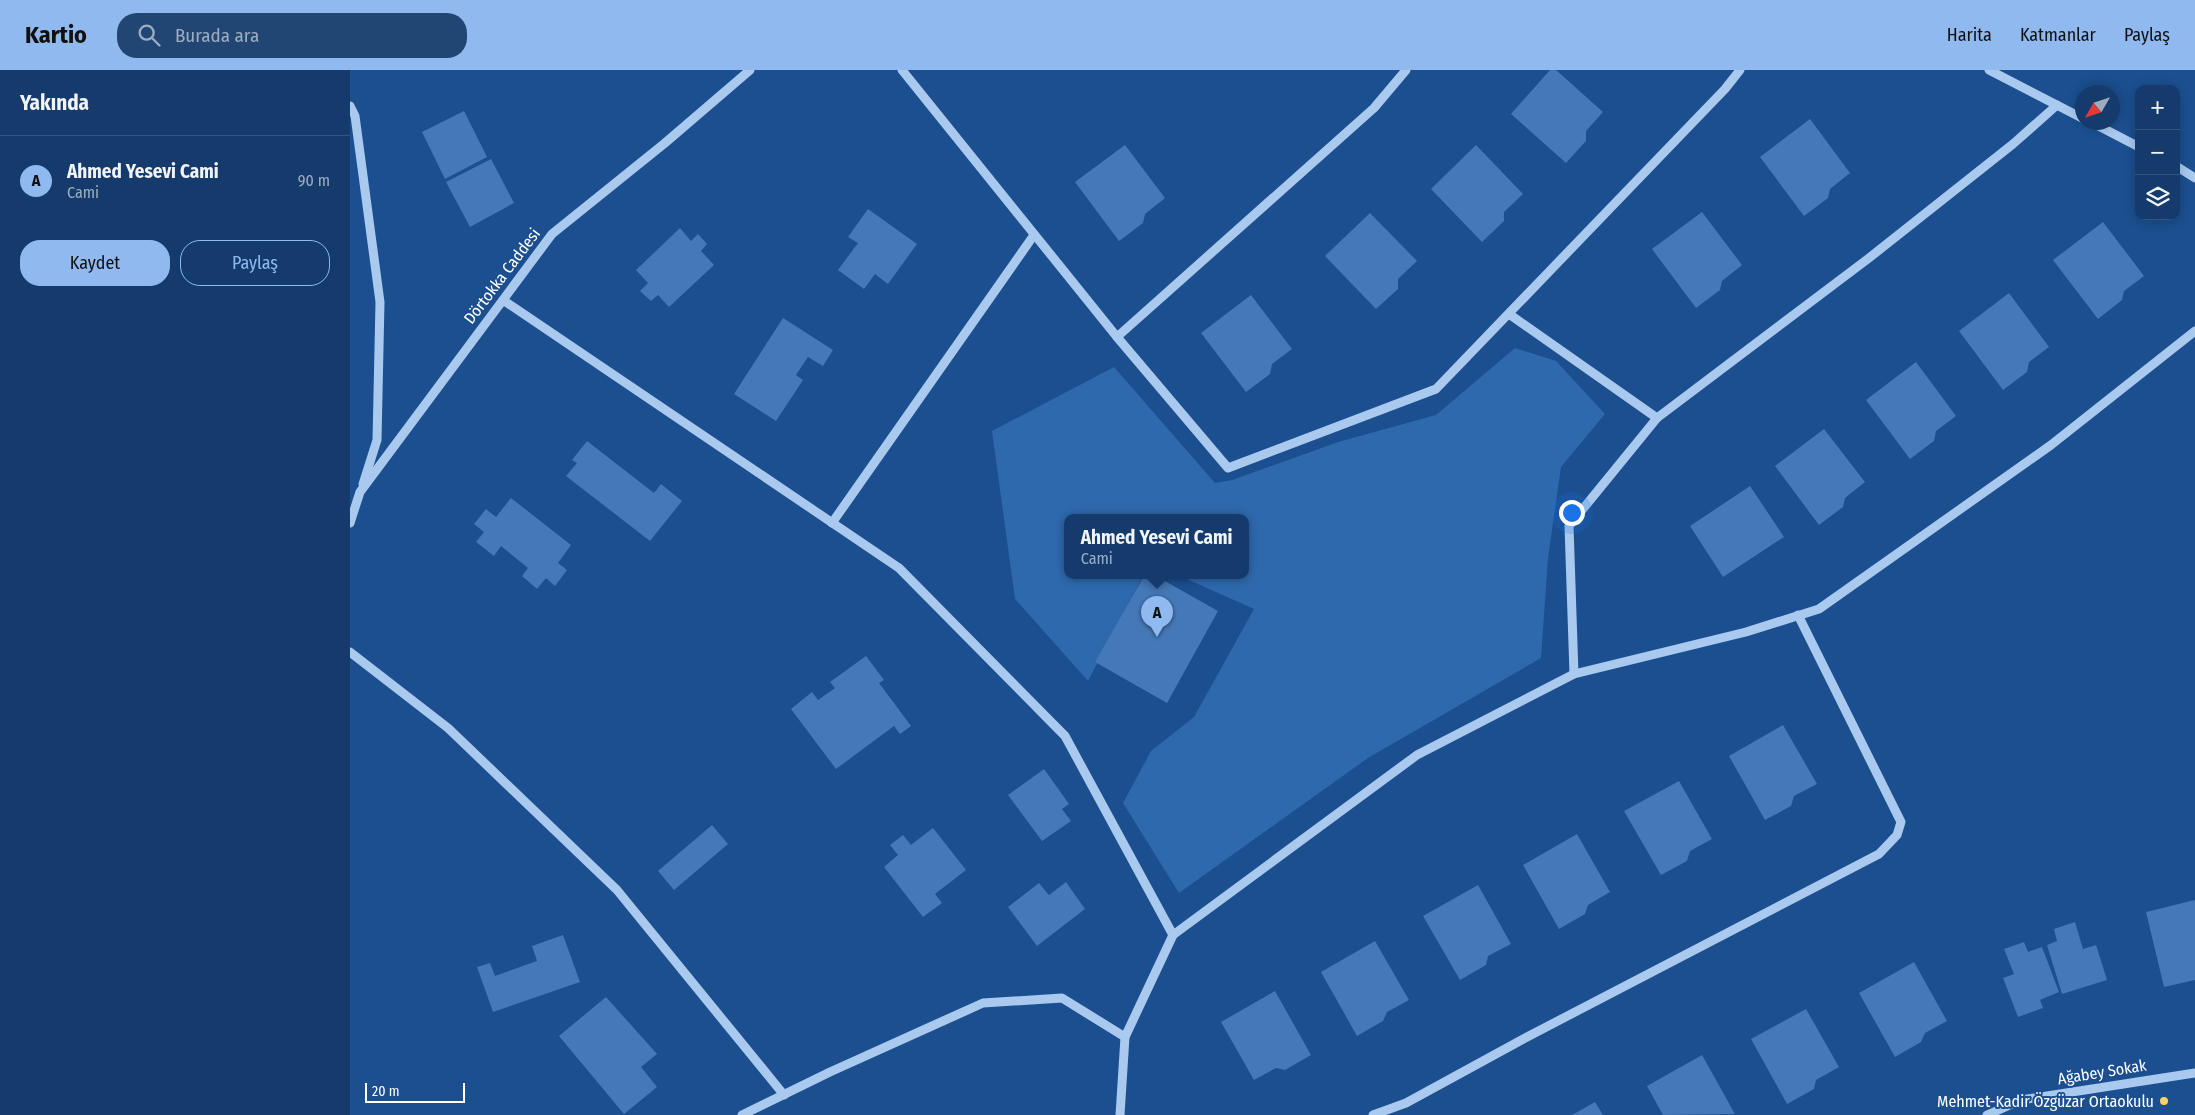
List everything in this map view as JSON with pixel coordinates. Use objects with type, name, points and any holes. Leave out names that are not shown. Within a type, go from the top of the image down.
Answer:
[{"type":"street","name":"Dörtokka Caddesi","points":[[350,524],[360,492],[552,234],[665,143],[750,70]]},
{"type":"street","points":[[902,70],[1034,235],[1228,468],[1436,389],[1725,89],[1740,70]]},
{"type":"street","points":[[1117,336],[1374,108],[1406,70]]},
{"type":"street","points":[[1989,70],[2075,114]]},
{"type":"street","points":[[1574,674],[1569,526],[1657,418],[1869,258],[2013,144],[2058,105]]},
{"type":"street","points":[[350,106],[355,116],[380,302],[377,440],[360,492]]},
{"type":"street","points":[[2106,130],[2135,145]]},
{"type":"street","points":[[2180,169],[2195,178]]},
{"type":"street","points":[[832,523],[1034,235]]},
{"type":"street","points":[[503,300],[899,568],[1065,736],[1173,935]]},
{"type":"street","points":[[1508,314],[1657,418]]},
{"type":"street","points":[[1120,1115],[1125,1037],[1173,935],[1417,755],[1574,674],[1746,632],[1819,609],[2050,445],[2195,330]]},
{"type":"street","points":[[1373,1115],[1406,1103],[1536,1032],[1880,854],[1897,835],[1900,822],[1798,616]]},
{"type":"street","points":[[350,652],[448,728],[616,890],[784,1094]]},
{"type":"street","points":[[742,1115],[784,1094],[983,1004],[1062,998],[1125,1037]]},
{"type":"street","name":"Ağabey Sokak","points":[[1987,1115],[2021,1100],[2195,1072]]},
{"type":"shaded area","points":[[1515,348],[1556,361],[1605,414],[1561,467],[1548,558],[1541,658],[1368,758],[1179,893],[1123,803],[1151,751],[1194,717],[1254,609],[1187,579],[1249,579],[1249,514],[1064,514],[1064,579],[1141,579],[1088,681],[1015,599],[992,431],[1114,367],[1215,483],[1232,480],[1338,442],[1436,415]]},
{"type":"building","points":[[1550,70],[1556,70],[1603,112],[1586,131],[1586,141],[1566,163],[1511,114]]},
{"type":"building","points":[[464,111],[487,157],[445,179],[422,132]]},
{"type":"building","points":[[1810,119],[1850,173],[1830,189],[1828,198],[1804,216],[1760,157]]},
{"type":"building","points":[[1125,145],[1165,198],[1145,214],[1143,223],[1119,241],[1075,182]]},
{"type":"building","points":[[1476,145],[1523,194],[1504,212],[1504,221],[1482,242],[1431,189]]},
{"type":"building","points":[[491,159],[514,203],[470,227],[446,182]]},
{"type":"building","points":[[868,209],[917,244],[888,284],[875,274],[864,289],[838,270],[858,243],[848,237]]},
{"type":"building","points":[[1702,212],[1742,265],[1722,281],[1720,290],[1696,308],[1652,249]]},
{"type":"building","points":[[1370,213],[1417,261],[1398,279],[1398,289],[1376,309],[1325,256]]},
{"type":"building","points":[[2103,222],[2144,276],[2124,291],[2122,300],[2098,319],[2053,260]]},
{"type":"building","points":[[680,228],[691,241],[698,234],[707,244],[701,251],[714,265],[669,307],[658,295],[651,301],[640,291],[648,283],[636,270]]},
{"type":"building","points":[[2009,293],[2049,347],[2029,362],[2027,372],[2003,390],[1959,331]]},
{"type":"building","points":[[1251,295],[1292,349],[1272,364],[1270,374],[1246,392],[1201,333]]},
{"type":"building","points":[[783,318],[833,350],[823,366],[808,357],[796,375],[803,380],[776,421],[734,394]]},
{"type":"building","points":[[1916,362],[1956,416],[1936,431],[1934,441],[1910,459],[1866,400]]},
{"type":"building","points":[[1824,429],[1865,482],[1845,498],[1843,507],[1819,525],[1775,466]]},
{"type":"building","points":[[587,441],[654,493],[661,484],[682,501],[650,541],[566,476],[577,463],[572,460]]},
{"type":"building","points":[[1750,486],[1784,537],[1723,577],[1690,526]]},
{"type":"building","points":[[511,498],[571,545],[558,563],[567,570],[555,586],[546,578],[537,589],[522,576],[528,568],[501,546],[494,556],[476,542],[484,532],[474,524],[486,509],[496,517]]},
{"type":"building","points":[[1142,579],[1161,579],[1218,611],[1167,703],[1095,662]]},
{"type":"building","points":[[866,656],[884,680],[879,683],[911,726],[900,734],[894,726],[836,769],[791,709],[812,692],[818,700],[835,688],[830,682]]},
{"type":"building","points":[[1783,725],[1817,784],[1794,796],[1791,806],[1765,820],[1729,756]]},
{"type":"building","points":[[1044,769],[1069,804],[1062,809],[1071,821],[1042,841],[1008,795]]},
{"type":"building","points":[[1679,781],[1712,839],[1690,851],[1687,861],[1661,875],[1624,811]]},
{"type":"building","points":[[712,825],[728,844],[674,890],[658,871]]},
{"type":"building","points":[[933,828],[966,870],[935,894],[942,903],[923,917],[884,867],[898,855],[890,845],[903,835],[911,845]]},
{"type":"building","points":[[1577,834],[1610,892],[1588,905],[1585,914],[1559,929],[1523,865]]},
{"type":"building","points":[[1066,882],[1085,909],[1037,946],[1008,907],[1039,883],[1049,895]]},
{"type":"building","points":[[1478,885],[1511,944],[1488,956],[1486,965],[1460,980],[1423,916]]},
{"type":"building","points":[[2195,900],[2195,980],[2164,987],[2146,912]]},
{"type":"building","points":[[2075,922],[2083,949],[2096,945],[2107,980],[2062,994],[2047,945],[2057,941],[2054,929]]},
{"type":"building","points":[[563,935],[580,982],[493,1012],[477,967],[490,963],[495,976],[537,961],[532,946]]},
{"type":"building","points":[[1375,941],[1409,1000],[1387,1012],[1383,1021],[1357,1036],[1321,972]]},
{"type":"building","points":[[2024,942],[2028,952],[2042,947],[2059,992],[2040,1000],[2043,1008],[2018,1017],[2003,978],[2014,974],[2004,949]]},
{"type":"building","points":[[1914,962],[1947,1021],[1925,1033],[1921,1042],[1895,1057],[1859,993]]},
{"type":"building","points":[[1275,991],[1311,1055],[1285,1070],[1276,1068],[1254,1080],[1221,1022]]},
{"type":"building","points":[[606,997],[657,1054],[641,1067],[657,1087],[624,1114],[559,1036]]},
{"type":"building","points":[[1806,1009],[1839,1067],[1816,1080],[1814,1089],[1787,1104],[1751,1039]]},
{"type":"building","points":[[1702,1055],[1735,1114],[1663,1115],[1647,1086]]},
{"type":"building","points":[[1595,1102],[1603,1115],[1572,1115]]},
{"type":"place","name":"Ahmed Yesevi Cami","points":[[1157,637]]},
{"type":"place","name":"Mehmet-Kadir Özgüzar Ortaokulu","points":[[2164,1101]]}]
